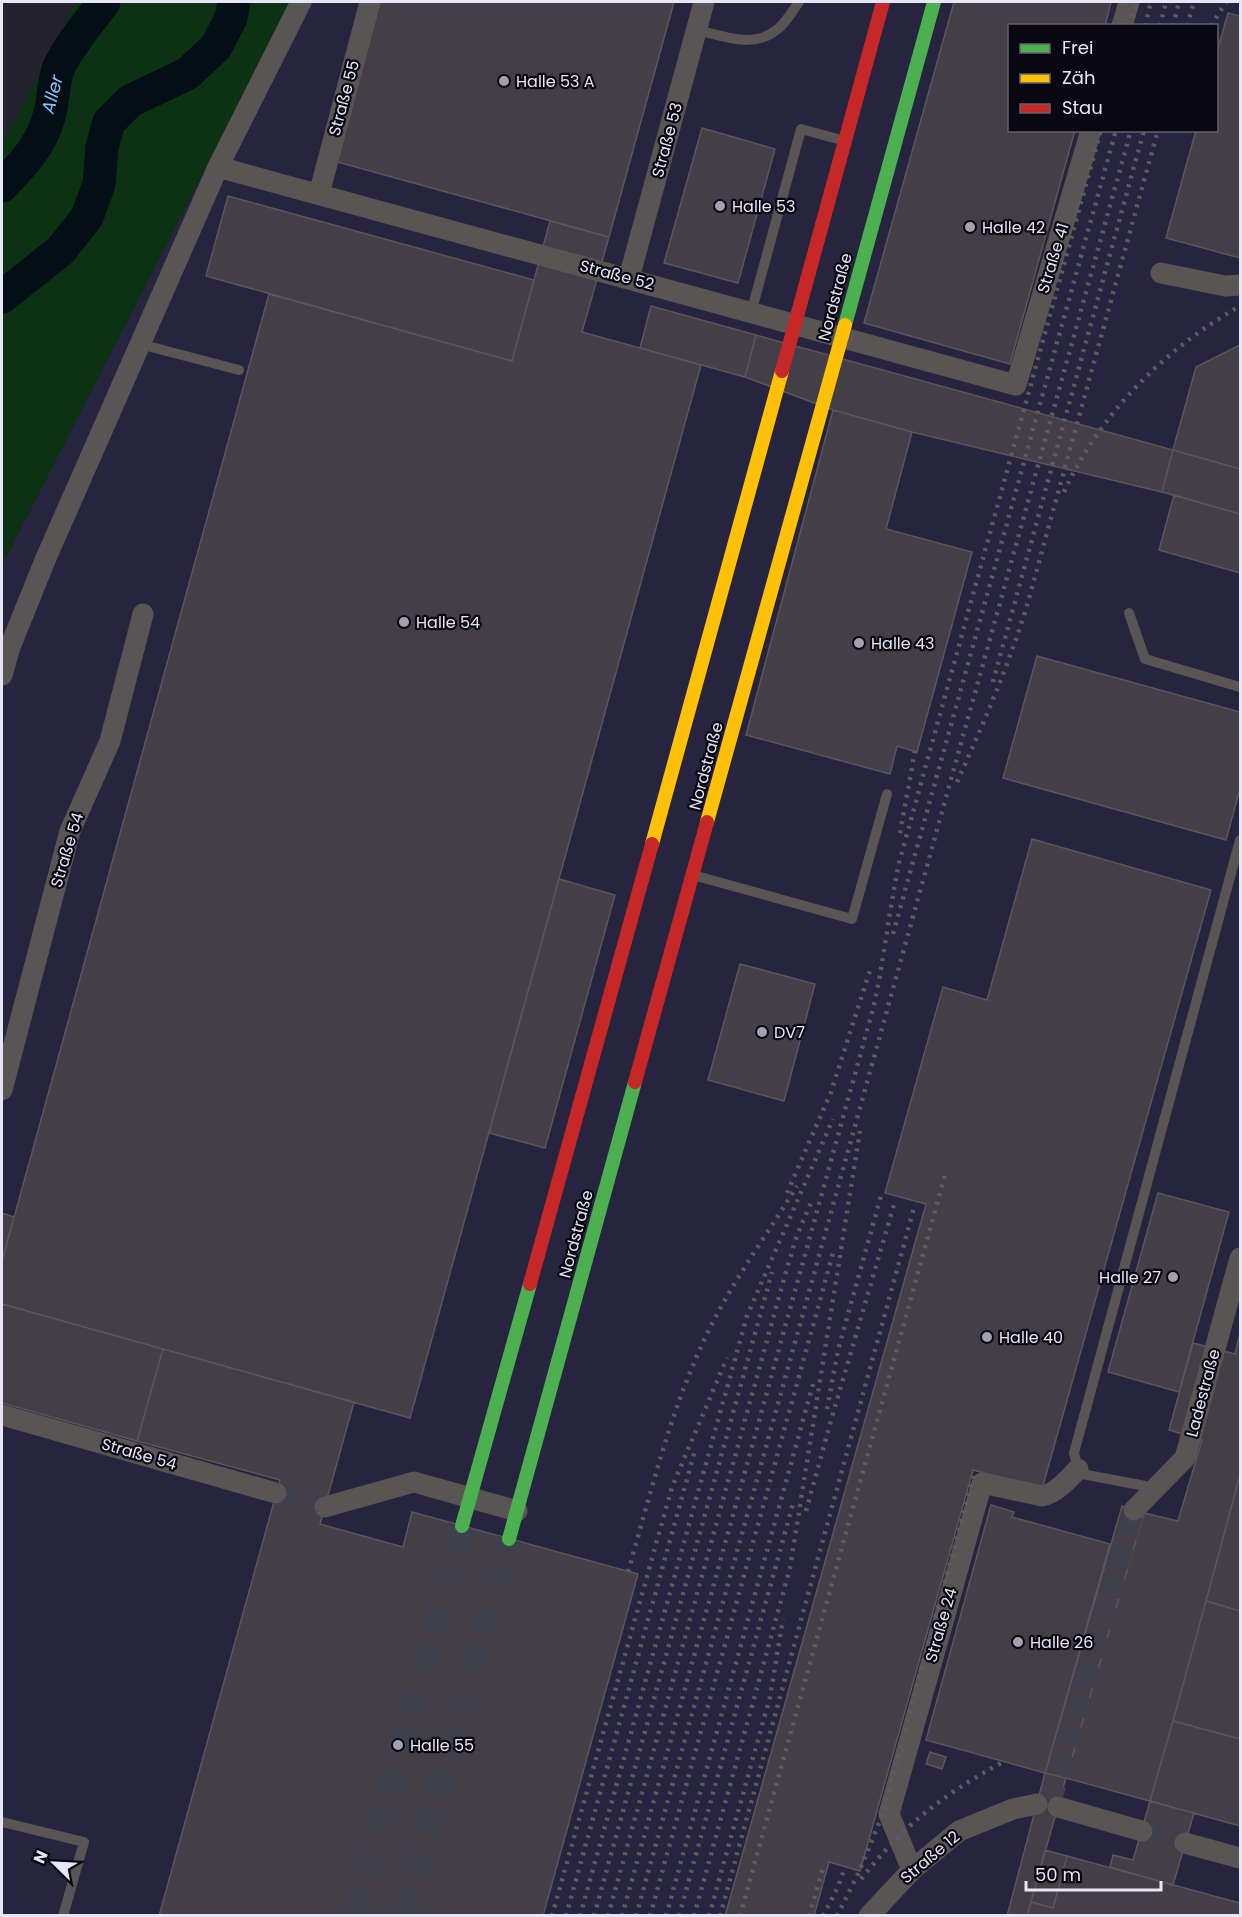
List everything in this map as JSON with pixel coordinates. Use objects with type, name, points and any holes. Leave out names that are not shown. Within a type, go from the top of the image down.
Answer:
[{"type":"street","points":[[2,675],[6,651],[218,167],[301,2]]},
{"type":"street","name":"Straße 55","points":[[319,194],[370,2]]},
{"type":"street","name":"Straße 53","points":[[629,278],[704,2]]},
{"type":"street","name":"Nordstraße","points":[[462,1526],[577,1141],[794,325],[883,2]]},
{"type":"street","name":"Nordstraße","points":[[509,1539],[626,1092],[693,875],[934,2]]},
{"type":"street","points":[[1123,24],[1130,2]]},
{"type":"street","name":"Straße 41","points":[[1016,385],[1090,132]]},
{"type":"street","name":"Straße 52","points":[[218,167],[1016,385]]},
{"type":"street","points":[[1161,273],[1225,286],[1240,285]]},
{"type":"street","name":"Straße 54","points":[[2,1090],[70,831],[110,741],[143,614]]},
{"type":"street","name":"Ladestraße","points":[[1134,1510],[1185,1458],[1240,1258]]},
{"type":"street","name":"Straße 54","points":[[2,1415],[276,1493]]},
{"type":"street","name":"Straße 24","points":[[912,1870],[889,1814],[982,1483],[1042,1496],[1060,1487],[1078,1469]]},
{"type":"street","points":[[325,1507],[414,1482],[517,1511]]},
{"type":"street","name":"Straße 12","points":[[869,1916],[912,1870],[959,1831],[1013,1809],[1048,1806],[1142,1831]]},
{"type":"street","points":[[1185,1844],[1240,1858]]},
{"type":"lane","points":[[696,30],[750,42],[764,39],[780,28],[799,2]]},
{"type":"lane","points":[[751,313],[801,129],[845,141]]},
{"type":"lane","points":[[140,344],[238,370]]},
{"type":"lane","points":[[1129,613],[1145,659],[1240,687]]},
{"type":"lane","points":[[693,875],[852,919],[887,794]]},
{"type":"lane","points":[[1156,1488],[1082,1474],[1078,1469],[1074,1453],[1240,840]]},
{"type":"lane","points":[[2,1822],[84,1842],[63,1916]]},
{"type":"shaded area","points":[[291,2],[1240,2],[1240,1915],[2,1915],[2,565]]},
{"type":"green space","points":[[76,2],[291,2],[2,565],[2,144]]},
{"type":"building","name":"Halle 53 A","points":[[378,2],[674,2],[609,237],[334,161]]},
{"type":"building","name":"Halle 42","points":[[954,2],[1111,2],[1106,24],[1008,24],[1008,132],[1074,132],[1010,364],[864,323]]},
{"type":"building","points":[[1228,13],[1240,16],[1240,258],[1166,238],[1195,132],[1218,132],[1218,48]]},
{"type":"building","name":"Halle 53","points":[[702,128],[775,149],[738,283],[664,263]]},
{"type":"building","points":[[228,196],[534,280],[512,361],[206,276]]},
{"type":"building","name":"Halle 54","points":[[550,221],[609,237],[582,332],[701,365],[410,1418],[2,1304],[2,1261],[269,294],[512,361]]},
{"type":"building","points":[[651,306],[756,335],[745,377],[640,348]]},
{"type":"building","points":[[756,335],[1173,450],[1162,492],[912,432],[833,410],[745,377]]},
{"type":"building","points":[[1240,345],[1240,469],[1173,450],[1196,367]]},
{"type":"building","name":"Halle 43","points":[[833,410],[912,432],[886,529],[972,552],[917,752],[897,746],[890,774],[746,735]]},
{"type":"building","points":[[1173,450],[1240,469],[1240,514],[1162,492]]},
{"type":"building","points":[[1174,495],[1240,514],[1240,573],[1159,550]]},
{"type":"building","points":[[1037,656],[1240,712],[1240,789],[1226,840],[1003,778]]},
{"type":"building","name":"Halle 40","points":[[1032,839],[1211,890],[1042,1489],[973,1470],[860,1871],[829,1862],[814,1916],[725,1916],[926,1204],[885,1193],[943,987],[987,1000]]},
{"type":"building","points":[[559,879],[615,895],[545,1148],[489,1133]]},
{"type":"building","name":"DV7","points":[[740,964],[815,984],[784,1101],[708,1080]]},
{"type":"building","name":"Halle 27","points":[[1158,1193],[1229,1212],[1179,1392],[1108,1372]]},
{"type":"building","points":[[2,1213],[14,1217],[2,1261]]},
{"type":"building","points":[[2,1304],[163,1349],[137,1441],[2,1403]]},
{"type":"building","points":[[1240,1333],[1240,1826],[1066,1778],[1144,1513],[1178,1521],[1202,1440],[1169,1430],[1193,1343],[1235,1354]]},
{"type":"building","name":"Halle 55","points":[[163,1349],[354,1402],[320,1524],[403,1547],[412,1512],[638,1574],[543,1916],[159,1916],[280,1480],[137,1441]]},
{"type":"building","points":[[1240,1475],[1240,1611],[1206,1601]]},
{"type":"building","name":"Halle 26","points":[[991,1505],[1014,1512],[1012,1517],[1110,1544],[1045,1773],[926,1740]]},
{"type":"building","points":[[1122,1506],[1144,1513],[1066,1778],[1045,1773]]},
{"type":"building","points":[[1206,1601],[1240,1611],[1240,1739],[1173,1721]]},
{"type":"building","points":[[1173,1721],[1240,1739],[1240,1826],[1150,1801]]},
{"type":"building","points":[[930,1752],[946,1757],[942,1769],[926,1764]]},
{"type":"building","points":[[1045,1773],[1066,1778],[1027,1916],[1007,1916]]},
{"type":"building","points":[[1150,1801],[1194,1813],[1173,1885],[1110,1867],[1113,1855],[1133,1860]]},
{"type":"building","points":[[1045,1850],[1067,1856],[1053,1908],[1031,1902]]},
{"type":"building","points":[[1067,1856],[1240,1903],[1240,1916],[1027,1916],[1031,1902],[1053,1908]]},
{"type":"waterway","name":"Aller","points":[[2,186],[25,161],[42,135],[47,124],[56,78],[63,58],[104,2]]},
{"type":"waterway","points":[[2,297],[61,250],[87,217],[99,184],[102,147],[109,122],[130,101],[187,74],[216,47],[231,18],[234,2]]},
{"type":"tunnel","points":[[276,1493],[325,1507]]},
{"type":"tunnel","points":[[1050,1805],[1134,1510]]},
{"type":"tunnel","points":[[356,1916],[462,1526]]},
{"type":"tunnel","points":[[404,1916],[509,1539]]},
{"type":"tunnel","points":[[1142,1831],[1185,1843]]},
{"type":"railway","points":[[1131,24],[1137,2]]},
{"type":"railway","points":[[1146,24],[1151,2]]},
{"type":"railway","points":[[1160,24],[1166,2]]},
{"type":"railway","points":[[1174,24],[1179,2]]},
{"type":"railway","points":[[1188,24],[1194,2]]},
{"type":"railway","points":[[1212,24],[1226,2]]},
{"type":"railway","points":[[622,1916],[873,1009],[899,863],[1100,132]]},
{"type":"railway","points":[[893,934],[1115,132]]},
{"type":"railway","points":[[636,1916],[1130,132]]},
{"type":"railway","points":[[993,682],[1143,132]]},
{"type":"railway","points":[[957,782],[994,697],[1026,609],[1157,132]]},
{"type":"railway","points":[[1064,492],[1097,435],[1138,385],[1186,342],[1240,306]]},
{"type":"railway","points":[[900,833],[915,751]]},
{"type":"railway","points":[[787,1193],[831,1092],[871,967]]},
{"type":"railway","points":[[580,1916],[747,1316],[833,1119]]},
{"type":"railway","points":[[694,1916],[790,1568],[860,1131]]},
{"type":"railway","points":[[740,1916],[945,1175]]},
{"type":"railway","points":[[628,1572],[663,1449],[696,1359],[729,1293],[797,1186]]},
{"type":"railway","points":[[827,1409],[838,1350],[881,1196]]},
{"type":"railway","points":[[608,1916],[787,1268],[797,1235],[813,1198]]},
{"type":"railway","points":[[806,1511],[895,1201]]},
{"type":"railway","points":[[720,1916],[915,1204]]},
{"type":"railway","points":[[650,1916],[833,1253]]},
{"type":"railway","points":[[594,1916],[772,1272]]},
{"type":"railway","points":[[552,1916],[672,1487],[727,1358]]},
{"type":"railway","points":[[666,1916],[813,1384]]},
{"type":"railway","points":[[566,1916],[695,1450]]},
{"type":"railway","points":[[837,1916],[858,1874],[880,1821],[974,1476]]},
{"type":"railway","points":[[679,1916],[793,1504]]},
{"type":"railway","points":[[709,1916],[770,1697],[783,1619]]},
{"type":"railway","points":[[861,1879],[893,1843],[925,1813],[961,1787],[1003,1762]]},
{"type":"railway","points":[[823,1916],[838,1887],[845,1867]]},
{"type":"railway","points":[[809,1916],[823,1868]]},
{"type":"traffic: fast","points":[[845,325],[934,2]]},
{"type":"traffic: fast","points":[[509,1539],[635,1082]]},
{"type":"traffic: fast","points":[[462,1526],[530,1284]]},
{"type":"traffic: slow","points":[[707,822],[845,325]]},
{"type":"traffic: slow","points":[[652,844],[782,371]]},
{"type":"traffic: jam","points":[[782,371],[883,2]]},
{"type":"traffic: jam","points":[[635,1082],[707,822]]},
{"type":"traffic: jam","points":[[530,1284],[652,844]]},
{"type":"place","name":"Halle 53 A","points":[[504,81]]},
{"type":"place","name":"Halle 53","points":[[720,206]]},
{"type":"place","name":"Halle 42","points":[[970,227]]},
{"type":"place","name":"Halle 54","points":[[404,622]]},
{"type":"place","name":"Halle 43","points":[[859,643]]},
{"type":"place","name":"DV7","points":[[762,1032]]},
{"type":"place","name":"Halle 27","points":[[1173,1277]]},
{"type":"place","name":"Halle 40","points":[[987,1337]]},
{"type":"place","name":"Halle 26","points":[[1018,1642]]},
{"type":"place","name":"Halle 55","points":[[398,1745]]}]
